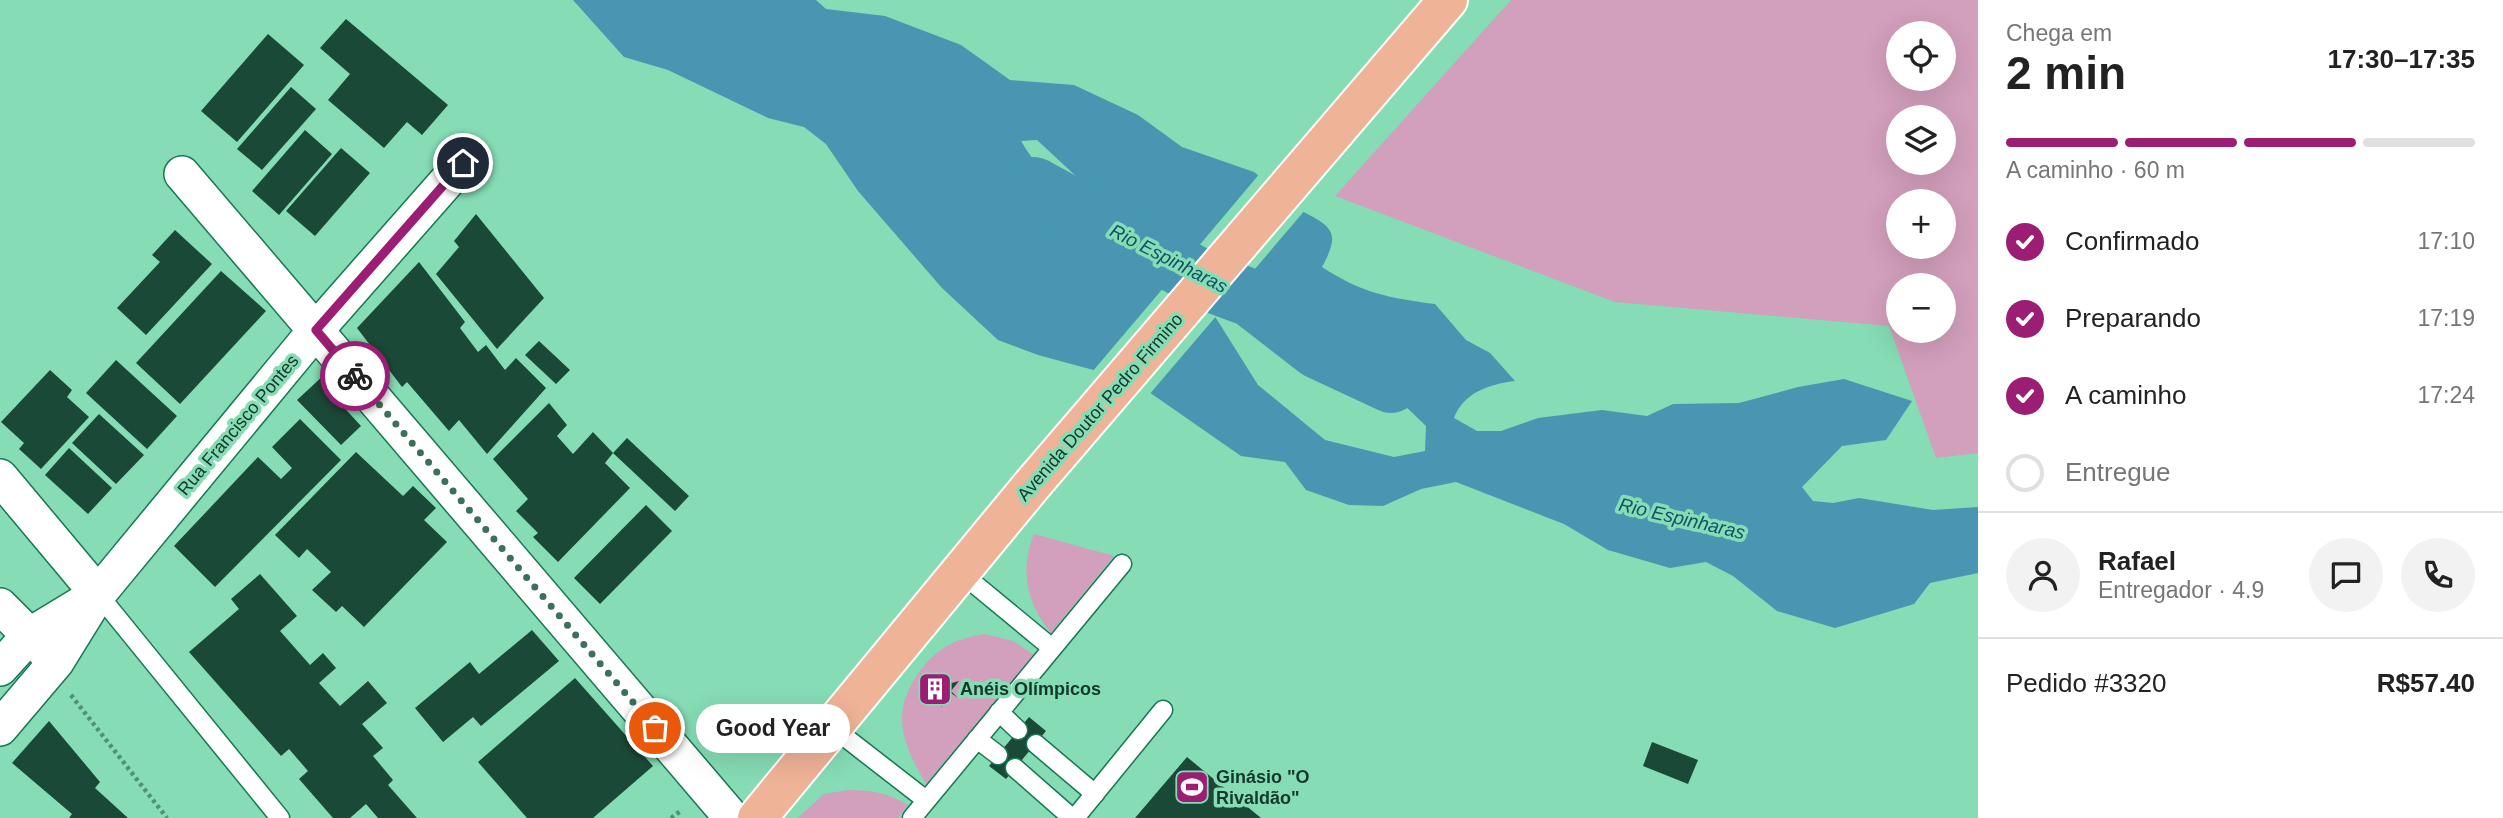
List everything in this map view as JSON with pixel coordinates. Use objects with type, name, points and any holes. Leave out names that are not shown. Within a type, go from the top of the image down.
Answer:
[{"type":"main road","name":"Avenida Doutor Pedro Firmino","points":[[757,818],[1015,506],[1448,0]]},
{"type":"street","name":"Rua Francisco Pontes","points":[[0,728],[56,662],[97,594],[316,330],[463,163]]},
{"type":"street","points":[[182,174],[732,818]]},
{"type":"street","points":[[0,477],[97,594]]},
{"type":"street","name":"Rua Francisco Pontes","points":[[0,668],[29,636],[97,594]]},
{"type":"street","points":[[0,606],[56,662]]},
{"type":"lane","points":[[912,818],[1122,564]]},
{"type":"lane","points":[[960,572],[1052,648]]},
{"type":"lane","points":[[97,594],[280,818]]},
{"type":"lane","points":[[1015,768],[1074,818],[1163,710]]},
{"type":"lane","points":[[999,712],[1018,730]]},
{"type":"lane","points":[[832,727],[926,800]]},
{"type":"lane","points":[[977,738],[998,755]]},
{"type":"lane","points":[[1035,744],[1096,794]]},
{"type":"path","points":[[56,662],[75,703],[167,818]]},
{"type":"shaded area","points":[[1511,0],[1978,0],[1978,453],[1936,458],[1895,343],[1956,343],[1956,273],[1886,273],[1886,326],[1615,302],[1335,196]]},
{"type":"shaded area","points":[[1034,534],[1114,556],[1051,633],[1036,610],[1028,586],[1027,561]]},
{"type":"shaded area","points":[[985,634],[1013,641],[1034,655],[926,784],[911,756],[903,729],[902,716],[909,689],[925,665],[939,651],[955,642]]},
{"type":"shaded area","points":[[848,790],[879,793],[908,805],[898,818],[798,818],[824,794]]},
{"type":"water","points":[[573,0],[816,0],[826,9],[885,16],[961,45],[1010,80],[1074,85],[1138,115],[1182,147],[1254,172],[1281,193],[1216,268],[1187,247],[1162,239],[1078,178],[1037,140],[1021,141],[1036,163],[1076,205],[1124,242],[1196,290],[1123,378],[1038,355],[998,340],[942,288],[858,191],[826,144],[804,127],[768,118],[668,70],[624,57]]},
{"type":"water","points":[[1300,210],[1320,221],[1330,232],[1331,246],[1322,267],[1363,289],[1435,304],[1466,340],[1490,353],[1515,381],[1496,384],[1479,391],[1458,409],[1454,418],[1477,431],[1501,431],[1538,418],[1602,410],[1647,416],[1673,404],[1739,403],[1798,387],[1844,379],[1912,401],[1886,440],[1842,446],[1802,487],[1813,501],[1833,503],[1859,498],[1933,510],[1978,507],[1978,573],[1930,583],[1914,604],[1835,628],[1777,611],[1733,576],[1706,562],[1670,568],[1608,550],[1564,524],[1456,482],[1421,489],[1383,506],[1349,505],[1306,490],[1285,462],[1241,456],[1149,392],[1214,315],[1258,385],[1325,440],[1394,457],[1425,451],[1426,426],[1399,400],[1348,374],[1236,283]]},
{"type":"pier","points":[[1261,172],[1306,209],[1238,289],[1192,254]]},
{"type":"pier","points":[[1176,273],[1198,288],[1218,314],[1148,396],[1126,382],[1092,372]]},
{"type":"building","points":[[346,19],[448,105],[422,135],[407,122],[384,148],[328,100],[350,74],[320,48]]},
{"type":"building","points":[[268,34],[304,65],[237,142],[201,111]]},
{"type":"building","points":[[291,87],[316,109],[262,170],[237,149]]},
{"type":"building","points":[[305,130],[332,154],[279,215],[252,191]]},
{"type":"building","points":[[341,148],[370,173],[315,236],[286,211]]},
{"type":"building","points":[[476,214],[544,298],[497,349],[436,274],[459,247],[454,241]]},
{"type":"building","points":[[175,230],[212,264],[146,335],[117,308],[160,262],[152,255]]},
{"type":"building","points":[[419,262],[465,322],[460,328],[478,352],[486,345],[505,370],[516,358],[546,388],[487,454],[459,420],[449,431],[407,382],[402,387],[357,328]]},
{"type":"building","points":[[221,271],[266,311],[180,404],[136,363]]},
{"type":"building","points":[[539,341],[570,370],[556,384],[525,355]]},
{"type":"building","points":[[116,360],[177,416],[147,449],[86,393]]},
{"type":"building","points":[[50,370],[72,390],[67,397],[89,417],[41,469],[19,449],[24,443],[1,422]]},
{"type":"building","points":[[325,374],[346,395],[339,402],[361,426],[341,445],[297,400]]},
{"type":"building","points":[[549,403],[567,425],[557,436],[573,454],[593,432],[613,453],[605,463],[630,488],[558,562],[533,537],[538,533],[516,511],[528,499],[493,459]]},
{"type":"building","points":[[99,414],[144,455],[116,484],[72,443]]},
{"type":"building","points":[[300,419],[341,460],[215,587],[174,546],[258,457],[281,479],[292,468],[272,447]]},
{"type":"building","points":[[627,438],[689,496],[675,511],[613,453]]},
{"type":"building","points":[[69,448],[112,488],[88,514],[45,475]]},
{"type":"building","points":[[356,452],[403,496],[413,486],[436,508],[424,520],[447,542],[364,627],[342,606],[336,612],[312,590],[331,572],[307,549],[299,558],[275,535]]},
{"type":"building","points":[[646,505],[672,531],[600,604],[574,578]]},
{"type":"building","points":[[260,574],[297,616],[280,631],[310,665],[323,653],[336,668],[319,683],[340,706],[368,681],[387,703],[362,724],[383,748],[373,756],[393,780],[388,785],[417,818],[378,818],[366,804],[350,818],[333,818],[299,779],[308,771],[289,749],[281,756],[189,652],[239,609],[231,599]]},
{"type":"building","points":[[532,630],[559,661],[481,726],[473,717],[443,742],[415,708],[470,662],[479,674]]},
{"type":"building","points":[[944,676],[952,683],[959,681],[951,691],[958,698],[951,693],[943,697],[941,708],[941,697],[934,690],[942,695],[950,692],[950,685]]},
{"type":"building","points":[[575,678],[653,766],[593,818],[527,818],[478,762]]},
{"type":"building","points":[[1029,717],[1046,731],[1006,779],[989,766]]},
{"type":"building","points":[[49,721],[100,782],[95,788],[128,818],[69,818],[72,814],[12,763]]},
{"type":"building","points":[[1652,742],[1698,760],[1688,784],[1643,766]]},
{"type":"building","name":"Ginásio \"O Rivaldão\"","points":[[1187,757],[1261,818],[1135,818]]},
{"type":"waterway","name":"Rio Espinharas","points":[[1034,186],[1208,282],[1251,298],[1318,350],[1391,384]]},
{"type":"way so far","points":[[355,376],[655,728]]},
{"type":"place","name":"Anéis Olímpicos","points":[[935,689]]},
{"type":"place","name":"Good Year","points":[[655,728]]},
{"type":"place","name":"Ginásio \"O Rivaldão\"","points":[[1192,787]]},
{"type":"route","points":[[355,376],[316,330],[463,163]]}]
